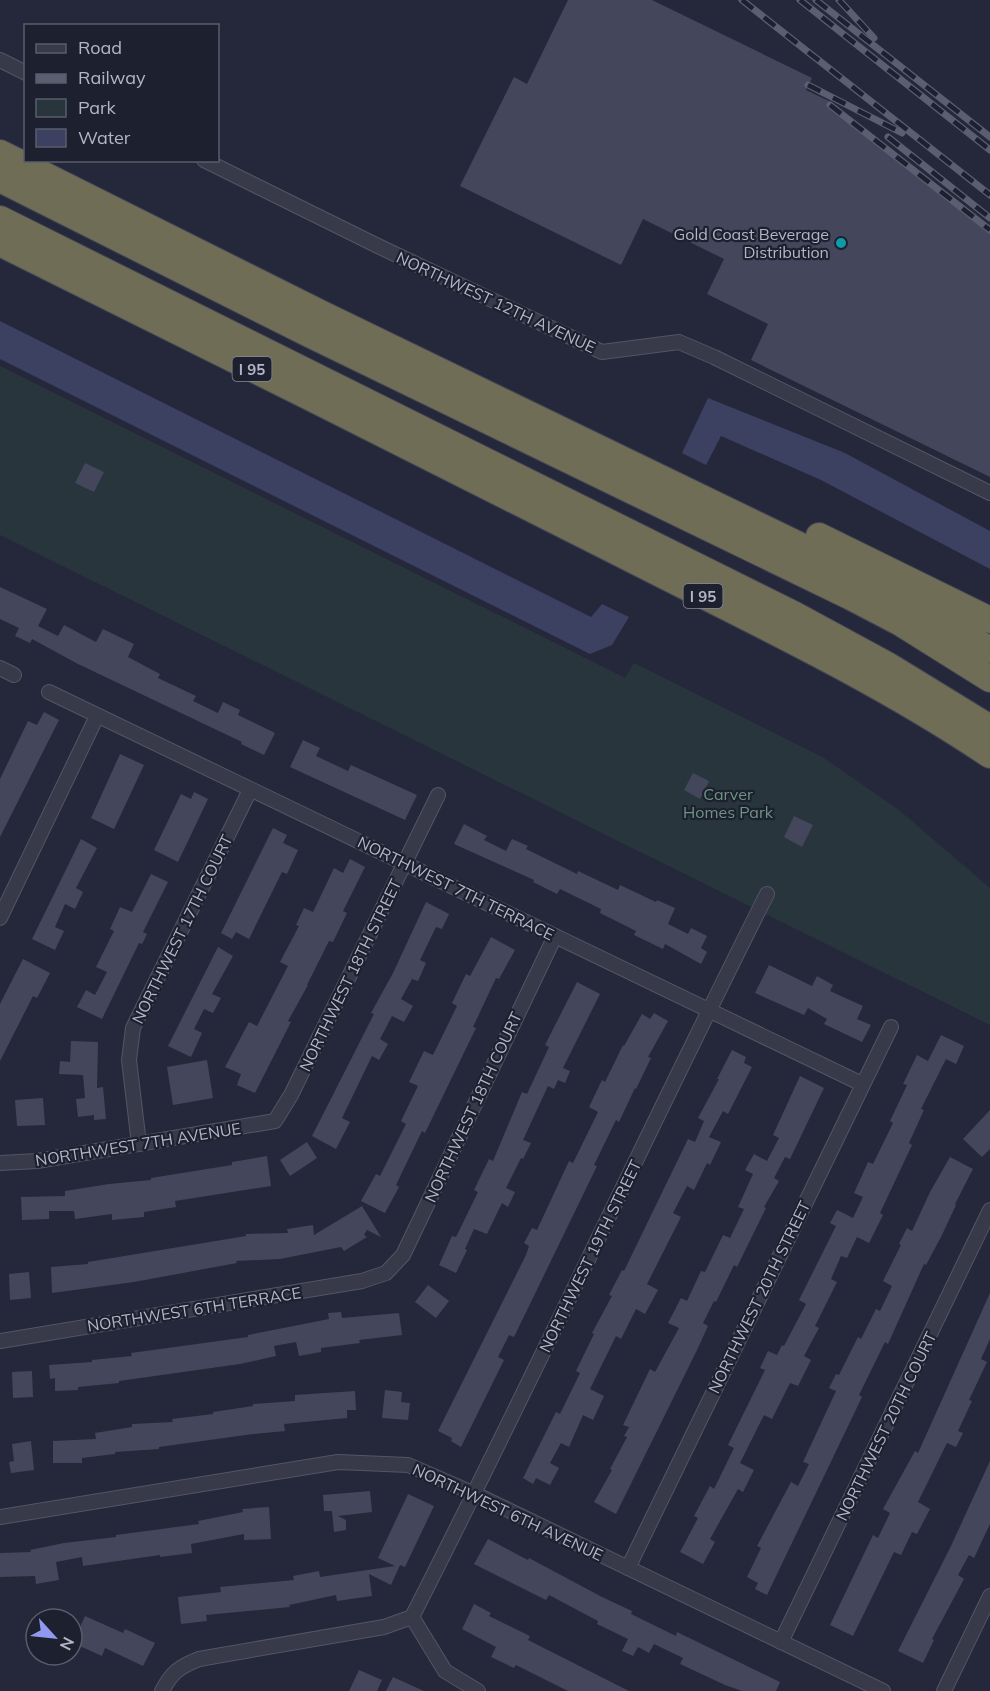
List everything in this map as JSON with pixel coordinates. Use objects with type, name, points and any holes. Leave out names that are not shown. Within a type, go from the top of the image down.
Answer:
[{"type":"highway","points":[[0,153],[333,320],[889,591],[990,650]]},
{"type":"highway","points":[[0,179],[311,334],[850,597],[908,628],[990,679]]},
{"type":"highway","points":[[0,219],[795,615],[889,666],[990,728]]},
{"type":"highway","name":"I 95","points":[[0,243],[514,500],[901,699],[990,755]]},
{"type":"highway","points":[[715,505],[820,536],[990,620]]},
{"type":"highway","points":[[901,699],[990,771]]},
{"type":"street","points":[[0,60],[24,72]]},
{"type":"street","name":"NORTHWEST 12TH AVENUE","points":[[208,162],[380,247],[602,352],[678,342],[714,357],[990,493]]},
{"type":"street","points":[[0,668],[14,675]]},
{"type":"street","name":"NORTHWEST 7TH TERRACE","points":[[49,692],[862,1084]]},
{"type":"street","points":[[0,918],[97,716]]},
{"type":"street","name":"NORTHWEST 17TH COURT","points":[[139,1144],[129,1060],[133,1028],[250,790]]},
{"type":"street","name":"NORTHWEST 18TH STREET","points":[[275,1121],[291,1095],[438,795]]},
{"type":"street","name":"NORTHWEST 19TH STREET","points":[[412,1617],[475,1494],[767,894]]},
{"type":"street","name":"NORTHWEST 18TH COURT","points":[[386,1273],[403,1255],[555,936]]},
{"type":"street","name":"NORTHWEST 20TH STREET","points":[[628,1568],[891,1027]]},
{"type":"street","name":"NORTHWEST 7TH AVENUE","points":[[0,1163],[37,1161],[275,1121]]},
{"type":"street","name":"NORTHWEST 20TH COURT","points":[[781,1642],[990,1210]]},
{"type":"street","name":"NORTHWEST 6TH TERRACE","points":[[0,1341],[362,1281],[386,1273]]},
{"type":"street","name":"NORTHWEST 6TH AVENUE","points":[[0,1517],[338,1462],[408,1465],[475,1494],[883,1691]]},
{"type":"street","points":[[944,1691],[990,1596]]},
{"type":"street","points":[[162,1691],[170,1676],[183,1665],[199,1659],[384,1627],[412,1617],[445,1671],[478,1691]]},
{"type":"green space","name":"Carver Homes Park","points":[[0,366],[625,678],[634,663],[824,758],[899,810],[990,888],[990,1025],[0,535]]},
{"type":"water","points":[[0,321],[591,617],[602,604],[629,617],[612,645],[590,654],[0,359]]},
{"type":"water","points":[[708,398],[845,453],[990,531],[990,569],[821,480],[721,436],[706,465],[682,453]]},
{"type":"building","name":"Gold Coast Beverage Distribution","points":[[568,0],[652,0],[812,78],[806,90],[829,101],[990,227],[990,477],[751,360],[768,324],[707,294],[724,259],[643,219],[621,265],[460,186],[514,77],[527,84]]},
{"type":"building","points":[[85,463],[104,472],[94,492],[75,483]]},
{"type":"building","points":[[0,587],[47,609],[38,626],[58,636],[64,625],[96,642],[103,629],[134,644],[128,657],[160,674],[158,678],[196,696],[193,701],[218,713],[223,702],[240,710],[238,715],[275,733],[264,755],[32,639],[30,643],[15,636],[19,628],[0,619]]},
{"type":"building","points":[[44,712],[59,720],[0,837],[0,779],[28,721],[37,725]]},
{"type":"building","points":[[303,740],[320,748],[316,756],[348,771],[351,765],[417,795],[405,820],[290,767]]},
{"type":"building","points":[[120,754],[144,765],[114,829],[91,818]]},
{"type":"building","points":[[693,773],[709,781],[700,799],[684,790]]},
{"type":"building","points":[[194,792],[208,799],[178,862],[154,850],[181,794],[191,799]]},
{"type":"building","points":[[794,816],[813,825],[802,847],[784,837]]},
{"type":"building","points":[[464,824],[487,836],[484,840],[506,851],[512,839],[528,846],[526,849],[577,874],[578,871],[618,890],[620,885],[675,908],[668,924],[688,934],[691,928],[707,936],[701,948],[707,952],[701,964],[665,944],[663,949],[634,935],[636,931],[600,913],[601,909],[560,889],[557,894],[533,882],[534,880],[454,844]]},
{"type":"building","points":[[273,828],[287,835],[283,843],[298,850],[287,874],[282,872],[249,939],[236,932],[232,939],[221,933]]},
{"type":"building","points":[[81,839],[97,848],[76,888],[83,892],[75,909],[65,904],[55,927],[64,931],[55,950],[32,939]]},
{"type":"building","points":[[350,859],[365,867],[343,911],[347,913],[333,942],[329,941],[288,1021],[291,1022],[255,1093],[237,1085],[241,1074],[225,1067],[249,1022],[257,1026],[288,966],[280,962],[299,926],[296,925],[304,908],[313,912],[334,868],[343,873]]},
{"type":"building","points":[[151,874],[168,882],[143,932],[147,934],[142,944],[139,943],[102,1019],[77,1007],[86,990],[95,995],[107,972],[96,967],[114,931],[110,929],[120,907],[132,912]]},
{"type":"building","points":[[426,902],[449,914],[442,929],[436,927],[420,960],[426,963],[418,981],[412,979],[401,999],[413,1006],[404,1022],[392,1016],[380,1039],[388,1044],[379,1060],[372,1056],[342,1118],[350,1122],[336,1149],[312,1136],[374,1014],[371,1013],[393,973]]},
{"type":"building","points":[[491,937],[515,950],[499,979],[496,978],[473,1027],[476,1028],[425,1133],[422,1131],[396,1185],[399,1187],[385,1213],[361,1201],[376,1174],[380,1176],[406,1124],[401,1121],[418,1086],[409,1082],[424,1051],[433,1055],[457,1006],[452,1003],[466,974],[470,976]]},
{"type":"building","points":[[218,947],[233,956],[212,994],[221,998],[213,1013],[204,1009],[194,1029],[202,1033],[191,1057],[168,1046]]},
{"type":"building","points":[[23,959],[50,973],[37,998],[33,996],[0,1061],[0,1004]]},
{"type":"building","points":[[769,965],[812,986],[817,976],[833,985],[830,991],[863,1006],[857,1019],[871,1025],[862,1042],[824,1024],[827,1019],[808,1008],[804,1015],[755,993]]},
{"type":"building","points":[[577,982],[600,994],[563,1068],[570,1071],[565,1083],[558,1080],[554,1089],[548,1086],[523,1140],[531,1143],[506,1188],[515,1192],[508,1207],[502,1203],[487,1234],[474,1229],[456,1273],[439,1265],[452,1236],[456,1237],[478,1192],[474,1190],[489,1159],[493,1161],[522,1092],[527,1094],[549,1047],[545,1045]]},
{"type":"building","points":[[654,1013],[668,1021],[648,1057],[651,1058],[636,1089],[619,1122],[616,1120],[594,1165],[597,1166],[514,1337],[509,1335],[498,1357],[504,1360],[461,1447],[451,1441],[452,1438],[438,1431],[526,1255],[529,1246],[524,1243],[532,1228],[537,1230],[569,1161],[573,1163],[598,1112],[589,1107],[602,1080],[605,1082],[623,1045],[642,1014],[650,1019]]},
{"type":"building","points":[[941,1035],[964,1046],[956,1064],[946,1059],[921,1109],[924,1110],[909,1143],[912,1145],[880,1213],[883,1215],[869,1243],[857,1237],[847,1258],[841,1256],[831,1279],[837,1282],[815,1326],[819,1328],[804,1356],[811,1360],[798,1386],[790,1383],[772,1419],[764,1415],[740,1463],[754,1470],[743,1492],[738,1489],[710,1539],[715,1542],[703,1564],[680,1552],[698,1518],[694,1516],[710,1486],[714,1489],[734,1448],[728,1445],[765,1370],[760,1368],[768,1351],[777,1355],[782,1345],[784,1346],[806,1304],[799,1300],[836,1226],[830,1223],[837,1210],[853,1218],[863,1197],[854,1193],[868,1162],[873,1164],[893,1123],[890,1121],[907,1085],[903,1084],[917,1055],[928,1061]]},
{"type":"building","points":[[71,1041],[98,1042],[97,1088],[103,1087],[106,1119],[94,1120],[94,1115],[78,1117],[76,1099],[85,1098],[83,1075],[59,1074],[60,1061],[70,1062]]},
{"type":"building","points":[[732,1050],[746,1057],[744,1063],[752,1067],[728,1114],[723,1111],[709,1137],[721,1142],[710,1165],[707,1163],[694,1190],[687,1186],[673,1213],[681,1217],[647,1284],[658,1290],[645,1314],[636,1309],[621,1339],[616,1336],[590,1389],[604,1396],[593,1420],[583,1415],[569,1447],[561,1443],[550,1463],[559,1468],[550,1485],[536,1478],[533,1484],[523,1478],[556,1412],[560,1414],[580,1373],[576,1371],[594,1334],[592,1333],[612,1296],[609,1295],[622,1270],[624,1271],[688,1139],[695,1142],[704,1121],[698,1118]]},
{"type":"building","points":[[207,1060],[213,1098],[173,1105],[167,1067]]},
{"type":"building","points":[[800,1076],[824,1088],[790,1159],[785,1157],[774,1178],[779,1181],[764,1207],[766,1208],[737,1267],[734,1265],[703,1323],[708,1326],[698,1348],[616,1514],[594,1502],[627,1437],[624,1436],[629,1427],[623,1425],[650,1369],[655,1372],[679,1328],[668,1323],[681,1298],[687,1301],[701,1271],[705,1272],[723,1235],[730,1238],[744,1209],[738,1207],[753,1174],[745,1170],[754,1154],[767,1161],[779,1138],[773,1135]]},
{"type":"building","points":[[43,1098],[45,1125],[17,1126],[15,1100]]},
{"type":"building","points":[[990,1110],[990,1149],[982,1157],[963,1139]]},
{"type":"building","points":[[307,1142],[317,1158],[290,1176],[280,1160]]},
{"type":"building","points":[[267,1156],[271,1186],[175,1201],[176,1207],[144,1212],[144,1217],[112,1220],[112,1214],[75,1219],[74,1211],[49,1211],[49,1219],[22,1220],[21,1197],[65,1196],[65,1191],[151,1180],[151,1178],[232,1165],[232,1162]]},
{"type":"building","points":[[950,1157],[973,1169],[942,1235],[926,1265],[924,1264],[888,1344],[885,1342],[859,1395],[862,1397],[767,1595],[755,1589],[758,1583],[747,1577],[761,1548],[757,1546],[791,1482],[798,1486],[809,1464],[803,1462],[836,1391],[829,1388],[836,1374],[839,1375],[858,1337],[861,1339],[876,1309],[880,1311],[892,1286],[883,1281],[901,1245],[899,1244],[907,1228],[912,1231],[930,1192]]},
{"type":"building","points":[[362,1206],[381,1237],[367,1230],[364,1235],[367,1237],[344,1251],[341,1247],[280,1259],[236,1261],[237,1263],[134,1282],[52,1293],[51,1267],[88,1264],[88,1262],[246,1236],[246,1234],[288,1233],[287,1229],[313,1225],[314,1235]]},
{"type":"building","points":[[29,1272],[31,1298],[10,1300],[9,1274]]},
{"type":"building","points":[[428,1285],[449,1301],[436,1318],[415,1302]]},
{"type":"building","points":[[990,1293],[990,1339],[981,1359],[987,1362],[969,1400],[972,1401],[958,1431],[963,1433],[956,1447],[947,1443],[918,1502],[930,1509],[917,1534],[912,1532],[901,1555],[894,1552],[853,1636],[830,1625],[873,1535],[878,1538],[890,1513],[883,1509],[915,1451],[918,1453]]},
{"type":"building","points":[[341,1312],[342,1318],[399,1313],[402,1335],[359,1340],[360,1343],[321,1348],[321,1352],[299,1356],[296,1342],[274,1346],[276,1356],[240,1364],[119,1381],[119,1383],[78,1387],[78,1390],[55,1391],[55,1378],[50,1379],[49,1365],[92,1362],[92,1360],[132,1356],[131,1353],[248,1337],[248,1335],[329,1319],[328,1313]]},
{"type":"building","points":[[32,1371],[33,1397],[13,1398],[12,1372]]},
{"type":"building","points":[[385,1390],[402,1392],[401,1402],[410,1403],[408,1420],[382,1418]]},
{"type":"building","points":[[355,1391],[356,1410],[347,1410],[347,1418],[284,1424],[285,1431],[159,1447],[159,1449],[115,1452],[115,1454],[82,1458],[82,1463],[53,1463],[53,1441],[96,1439],[95,1433],[132,1427],[132,1424],[173,1422],[172,1419],[213,1414],[213,1412],[253,1406],[253,1404],[295,1401],[295,1395]]},
{"type":"building","points":[[31,1441],[34,1470],[11,1473],[9,1462],[14,1461],[12,1444]]},
{"type":"building","points":[[990,1461],[990,1524],[974,1558],[969,1555],[958,1575],[964,1579],[932,1639],[934,1640],[923,1663],[898,1651],[951,1546]]},
{"type":"building","points":[[370,1491],[372,1512],[338,1516],[346,1520],[346,1530],[334,1532],[332,1511],[324,1511],[323,1495]]},
{"type":"building","points":[[408,1494],[434,1506],[405,1567],[400,1565],[391,1585],[369,1574],[372,1596],[337,1601],[336,1595],[289,1605],[290,1607],[206,1615],[207,1621],[181,1624],[178,1597],[221,1592],[220,1587],[294,1580],[293,1576],[319,1571],[320,1577],[395,1566],[378,1558]]},
{"type":"building","points":[[269,1507],[271,1539],[244,1540],[244,1534],[191,1544],[192,1553],[160,1557],[160,1555],[83,1566],[82,1557],[56,1562],[59,1580],[36,1584],[35,1576],[0,1577],[0,1553],[31,1552],[30,1550],[64,1543],[199,1524],[198,1521],[243,1512],[242,1509]]},
{"type":"building","points":[[488,1539],[632,1611],[631,1614],[676,1636],[677,1632],[780,1682],[776,1691],[742,1691],[725,1685],[680,1664],[683,1658],[654,1644],[649,1653],[638,1647],[633,1656],[622,1651],[628,1639],[597,1624],[598,1621],[549,1595],[546,1600],[474,1564]]},
{"type":"building","points":[[474,1604],[491,1613],[489,1616],[530,1636],[528,1640],[629,1691],[568,1691],[516,1665],[514,1668],[491,1657],[496,1647],[462,1629]]},
{"type":"building","points":[[85,1616],[123,1633],[125,1629],[155,1643],[143,1666],[105,1648],[102,1656],[84,1648]]},
{"type":"building","points":[[359,1670],[382,1680],[377,1691],[349,1691]]},
{"type":"building","points":[[393,1677],[424,1691],[386,1691]]},
{"type":"railway","points":[[742,0],[990,195]]},
{"type":"railway","points":[[800,0],[990,150]]},
{"type":"railway","points":[[816,0],[990,137]]},
{"type":"railway","points":[[839,0],[874,38]]},
{"type":"railway","points":[[808,85],[902,133]]},
{"type":"railway","points":[[830,105],[990,230]]},
{"type":"railway","points":[[888,137],[990,218]]},
{"type":"place","name":"Gold Coast Beverage Distribution","points":[[841,243]]}]
